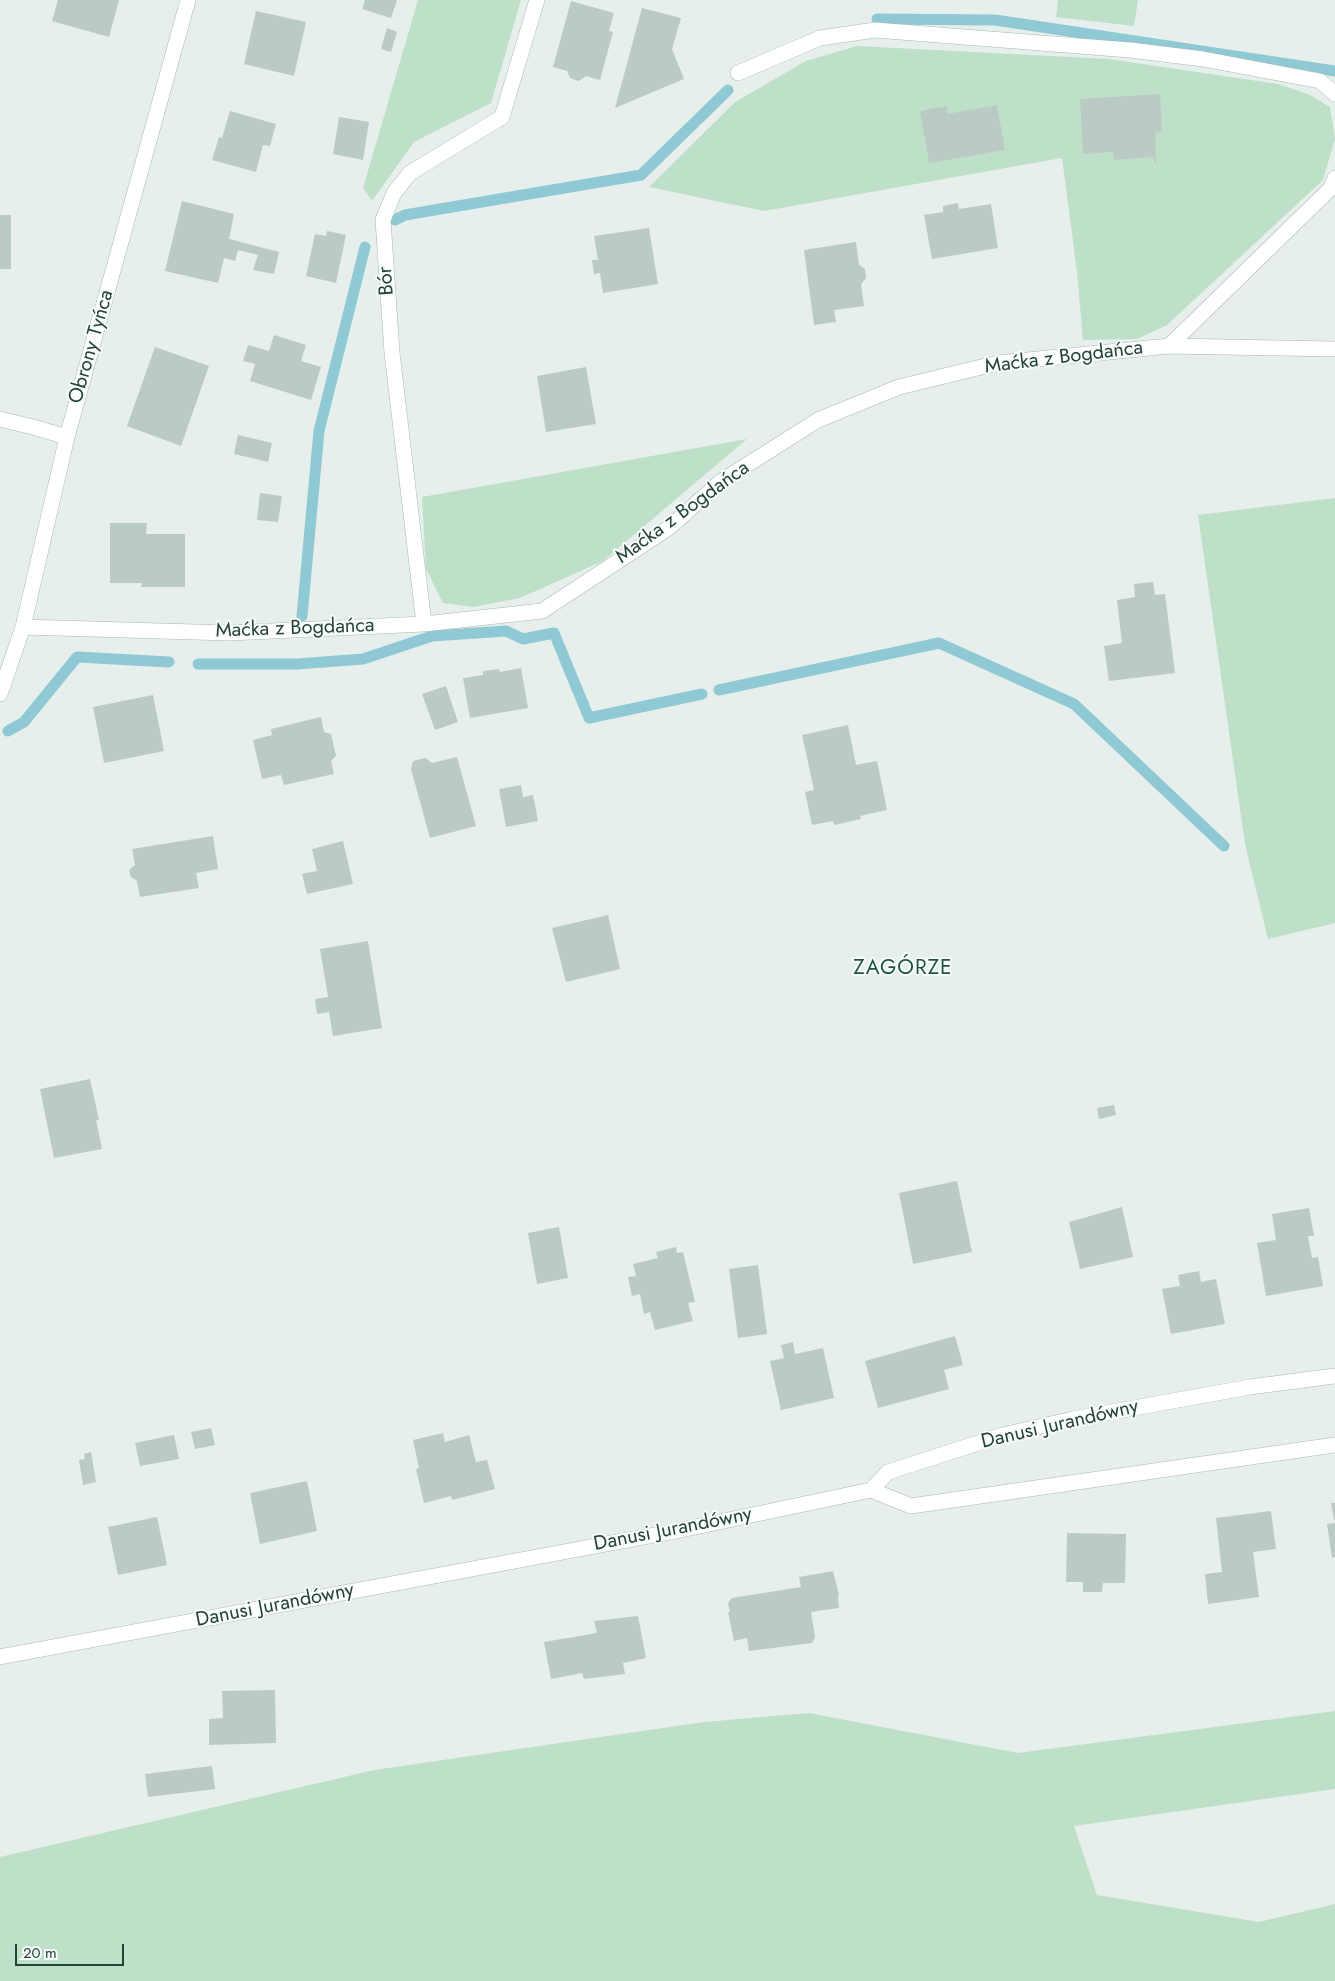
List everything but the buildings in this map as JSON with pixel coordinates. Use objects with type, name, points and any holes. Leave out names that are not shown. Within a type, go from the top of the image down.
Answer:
[{"type":"street","name":"Obrony Tyńca","points":[[0,694],[23,627],[67,437],[188,0]]},
{"type":"street","name":"Bór","points":[[424,624],[392,353],[383,220],[394,193],[410,173],[502,117],[537,0]]},
{"type":"street","points":[[738,73],[820,38],[875,30],[1130,50],[1203,59],[1320,81],[1335,94]]},
{"type":"street","points":[[1169,346],[1331,188],[1335,178]]},
{"type":"street","name":"Maćka z Bogdańca","points":[[23,627],[229,633],[424,624],[542,611],[670,527],[720,482],[810,425],[899,387],[998,364],[1169,346],[1335,349]]},
{"type":"street","points":[[0,420],[67,437]]},
{"type":"street","name":"Danusi Jurandówny","points":[[0,1657],[676,1531],[872,1490],[888,1472],[1003,1435],[1073,1419],[1241,1389],[1335,1376]]},
{"type":"street","points":[[872,1490],[911,1506],[1335,1446]]},
{"type":"green space","points":[[418,0],[521,0],[491,103],[414,142],[372,201],[363,188]]},
{"type":"green space","points":[[1058,0],[1138,0],[1134,26],[1056,17]]},
{"type":"green space","points":[[857,46],[1109,59],[1278,84],[1310,95],[1330,107],[1335,139],[1323,180],[1167,325],[1137,339],[1083,340],[1077,272],[1062,158],[764,211],[649,187],[735,102],[806,61]]},
{"type":"green space","points":[[747,439],[603,561],[520,598],[473,607],[443,603],[426,569],[422,497]]},
{"type":"green space","points":[[1335,498],[1335,923],[1268,939],[1245,844],[1198,515]]},
{"type":"green space","points":[[1335,1711],[1335,1789],[1074,1826],[1097,1895],[1259,1922],[1335,1904],[1335,1981],[0,1981],[0,1857],[374,1770],[704,1722],[809,1713],[1018,1753]]},
{"type":"waterway","points":[[877,19],[995,20],[1335,71]]},
{"type":"waterway","points":[[395,220],[405,215],[641,175],[728,90]]},
{"type":"waterway","points":[[302,616],[319,431],[365,247]]},
{"type":"waterway","points":[[198,664],[297,664],[363,659],[432,636],[506,631],[523,639],[554,633],[589,718],[702,694]]},
{"type":"waterway","points":[[719,690],[939,643],[1074,704],[1224,846]]},
{"type":"waterway","points":[[8,731],[24,722],[77,657],[169,662]]},
{"type":"district","name":"ZAGÓRZE","points":[[903,969]]}]
